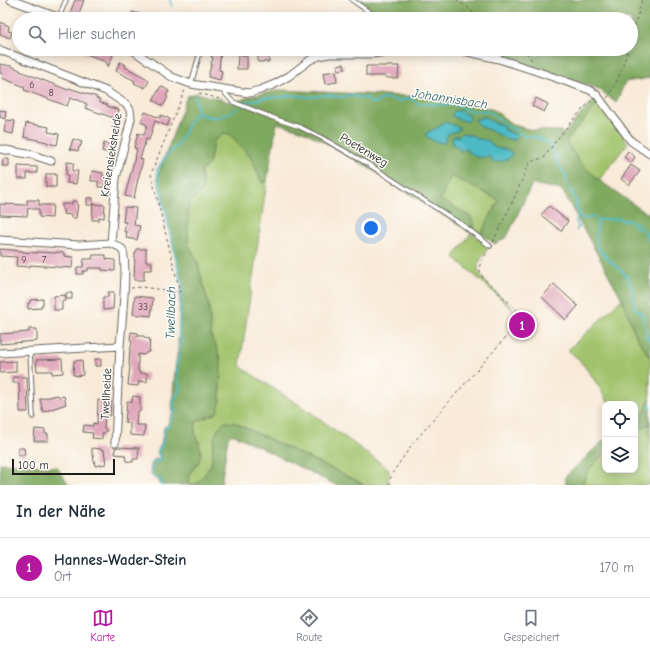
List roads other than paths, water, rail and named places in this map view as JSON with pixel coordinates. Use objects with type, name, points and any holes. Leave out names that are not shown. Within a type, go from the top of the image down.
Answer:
[{"type":"street","points":[[11,0],[44,12]]},
{"type":"street","name":"Kreiensieksheide","points":[[0,50],[12,55]]},
{"type":"street","name":"Kreiensieksheide","points":[[16,56],[106,91],[127,104],[130,110],[131,119],[116,178],[111,243]]},
{"type":"street","points":[[142,56],[172,76],[191,84],[249,93],[275,84],[289,76],[310,60],[321,56]]},
{"type":"street","points":[[486,56],[536,71],[590,90],[597,95],[631,141],[650,154]]},
{"type":"street","points":[[0,149],[33,155],[51,161]]},
{"type":"street","points":[[0,240],[79,245],[111,243],[120,247],[124,256],[125,289],[120,346],[0,353]]},
{"type":"street","name":"Twellheide","points":[[115,443],[120,346]]},
{"type":"lane","points":[[63,12],[66,0]]},
{"type":"lane","points":[[352,0],[369,12]]},
{"type":"lane","points":[[191,84],[199,56]]},
{"type":"lane","name":"Poetenweg","points":[[220,88],[233,102],[300,127],[368,164],[464,226],[490,246]]},
{"type":"lane","points":[[30,351],[33,417]]},
{"type":"water","points":[[455,111],[461,111],[464,114],[469,115],[468,122],[452,116],[452,113]]},
{"type":"water","points":[[483,116],[502,125],[504,129],[517,137],[513,140],[508,139],[480,126],[475,119],[479,119]]},
{"type":"water","points":[[445,122],[459,127],[459,130],[448,134],[444,143],[435,141],[426,136],[426,133],[439,127]]},
{"type":"water","points":[[463,133],[472,135],[476,139],[489,141],[495,148],[508,150],[512,153],[512,155],[506,160],[493,162],[490,157],[476,157],[465,149],[460,151],[458,147],[453,145],[452,139],[454,136],[459,136]]},
{"type":"waterway","name":"Johannisbach","points":[[170,0],[172,6]]},
{"type":"waterway","name":"Johannisbach","points":[[244,103],[263,98],[294,95],[314,97],[325,95],[341,97],[350,95],[368,98],[370,103],[375,103],[385,98],[399,101],[410,98],[418,104],[458,105],[464,109],[473,111],[488,111],[523,136],[535,137],[543,140],[553,148],[556,162],[564,172],[576,201],[579,217],[586,219],[591,216],[598,220],[613,220],[618,218],[622,221],[626,220],[633,223],[635,227],[643,229],[650,242]]},
{"type":"waterway","name":"Johannisbach","points":[[194,96],[197,104],[197,113]]},
{"type":"waterway","name":"Johannisbach","points":[[197,113],[208,117],[218,117],[238,108]]},
{"type":"waterway","name":"Twellbach","points":[[161,485],[162,481],[153,476],[152,470],[153,463],[155,461],[160,461],[161,459],[158,451],[162,445],[165,428],[169,426],[175,411],[173,405],[174,399],[181,388],[178,383],[177,361],[180,354],[178,350],[181,340],[179,336],[182,286],[157,170],[166,156],[176,147],[189,122],[197,113]]},
{"type":"waterway","name":"Johannisbach","points":[[576,230],[579,227],[576,221],[578,215]]},
{"type":"waterway","points":[[598,221],[596,232],[597,244],[606,257],[628,277],[628,282],[631,285],[635,304],[634,307],[642,314],[643,321],[646,325],[646,336],[650,341]]},
{"type":"waterway","name":"Johannisbach","points":[[634,224],[641,224]]},
{"type":"place","name":"Hannes-Wader-Stein","points":[[522,325]]}]
